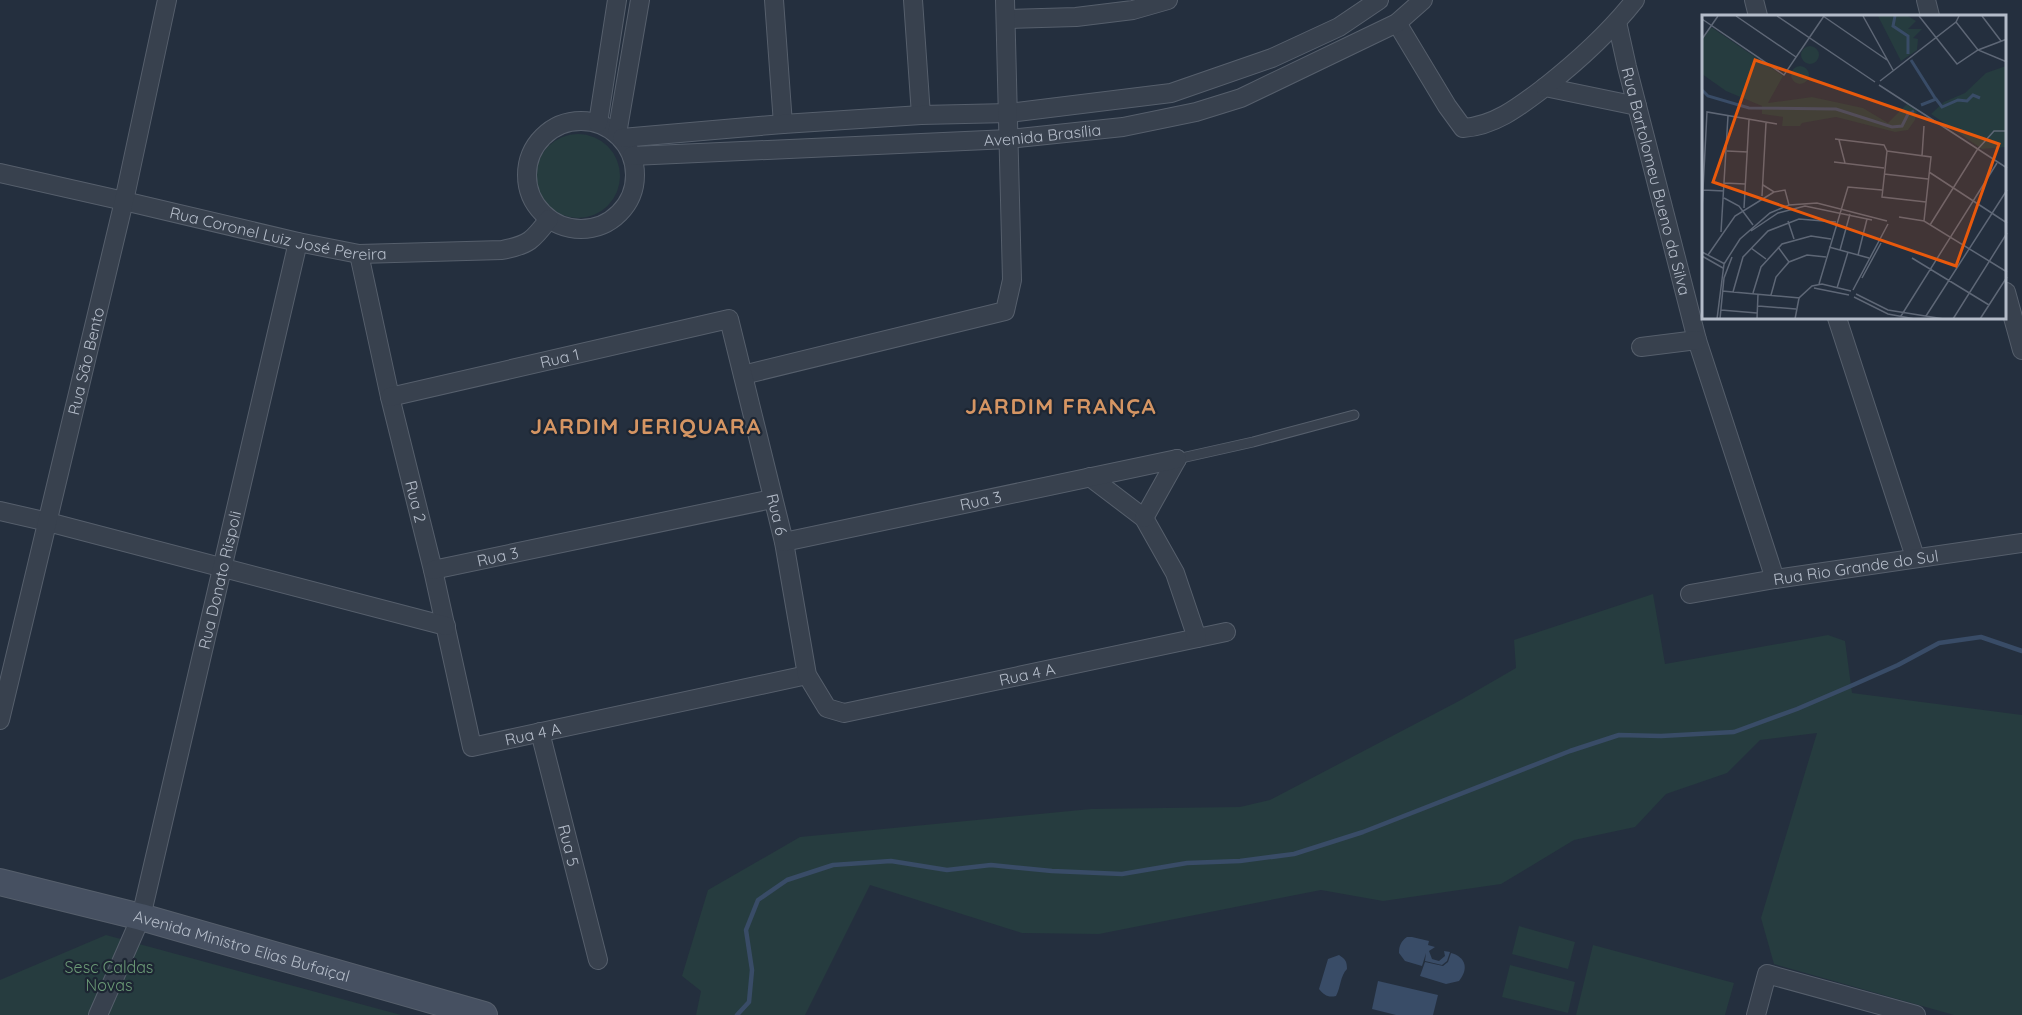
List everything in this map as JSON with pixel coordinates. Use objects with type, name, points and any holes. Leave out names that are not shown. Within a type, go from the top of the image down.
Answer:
[{"type":"main road","name":"Avenida Ministro Elias Bufaiçal","points":[[0,882],[141,916],[484,1015]]},
{"type":"street","name":"Rua São Bento","points":[[0,720],[124,201],[167,0]]},
{"type":"street","points":[[598,123],[617,0]]},
{"type":"street","points":[[620,136],[640,0]]},
{"type":"street","points":[[774,0],[783,124]]},
{"type":"street","points":[[913,0],[921,115]]},
{"type":"street","points":[[743,375],[1005,311],[1012,280],[1005,0]]},
{"type":"street","points":[[1006,19],[1076,17],[1133,10],[1168,0]]},
{"type":"street","name":"Avenida Brasília","points":[[620,136],[921,115],[1009,112],[1171,93],[1272,58],[1339,27],[1379,0]]},
{"type":"street","name":"Avenida Brasília","points":[[632,156],[1009,140],[1123,127],[1196,112],[1241,98],[1397,22],[1423,0]]},
{"type":"street","points":[[1397,22],[1462,128],[1477,127],[1509,114],[1567,70],[1617,22],[1635,0]]},
{"type":"street","points":[[1754,0],[1758,15]]},
{"type":"street","points":[[1926,0],[1930,15]]},
{"type":"street","name":"Rua Bartolomeu Bueno da Silva","points":[[1617,22],[1637,106],[1696,299],[1697,340],[1775,579]]},
{"type":"street","points":[[1545,87],[1637,106]]},
{"type":"street","points":[[581,120],[598,123],[620,136],[632,156],[636,173],[633,190],[626,206],[614,218],[599,226],[581,229],[564,226],[549,219],[537,207],[529,192],[526,175],[529,158],[537,143],[549,131],[564,123],[581,120]]},
{"type":"street","name":"Rua Coronel Luiz José Pereira","points":[[0,173],[298,242],[360,254],[502,250],[519,247],[534,239],[549,219]]},
{"type":"street","name":"Rua Donato Rispoli","points":[[98,1015],[141,916],[298,242]]},
{"type":"street","name":"Rua 2","points":[[360,254],[390,398],[433,570],[472,747]]},
{"type":"street","points":[[2007,296],[2022,350]]},
{"type":"street","name":"Rua 1","points":[[390,398],[729,319]]},
{"type":"street","name":"Rua 6","points":[[729,319],[784,542],[807,675],[827,708]]},
{"type":"street","points":[[1839,320],[1915,557]]},
{"type":"street","points":[[1641,347],[1697,340]]},
{"type":"street","points":[[1144,518],[1177,459]]},
{"type":"street","name":"Rua 3","points":[[784,542],[1177,459]]},
{"type":"street","points":[[1090,477],[1144,518],[1175,573],[1197,638]]},
{"type":"street","name":"Rua 3","points":[[433,570],[772,499]]},
{"type":"street","points":[[0,511],[446,626]]},
{"type":"street","name":"Rua Rio Grande do Sul","points":[[1690,594],[1915,557],[2022,543]]},
{"type":"street","name":"Rua 4 A","points":[[827,708],[844,713],[1226,632]]},
{"type":"street","name":"Rua 4 A","points":[[472,747],[807,675]]},
{"type":"street","name":"Rua 5","points":[[540,732],[598,960]]},
{"type":"street","points":[[1756,1015],[1767,974],[1916,1015]]},
{"type":"lane","points":[[1177,459],[1253,442],[1354,415]]},
{"type":"green space","points":[[570,134],[586,134],[602,141],[613,152],[620,168],[617,192],[608,206],[586,218],[570,218],[554,211],[543,200],[536,184],[536,168],[543,152],[554,141]]},
{"type":"green space","points":[[1653,594],[1665,664],[1828,635],[1845,641],[1852,693],[2022,715],[2022,1015],[1954,1015],[1774,964],[1761,918],[1817,733],[1760,740],[1727,773],[1666,794],[1635,827],[1574,840],[1501,884],[1383,901],[1321,890],[1099,934],[1022,933],[870,885],[805,1015],[696,1015],[701,991],[682,976],[708,890],[800,837],[1091,809],[1240,807],[1270,800],[1459,701],[1516,668],[1514,640]]},
{"type":"green space","points":[[1519,926],[1575,942],[1568,969],[1512,954]]},
{"type":"green space","name":"Sesc Caldas Novas","points":[[106,935],[401,1015],[0,1015],[0,980]]},
{"type":"green space","points":[[1593,945],[1734,983],[1725,1015],[1576,1015]]},
{"type":"green space","points":[[1510,965],[1575,982],[1568,1013],[1502,997]]},
{"type":"water","points":[[1407,937],[1429,941],[1428,945],[1435,947],[1429,951],[1432,959],[1439,961],[1445,956],[1444,951],[1450,952],[1447,961],[1442,965],[1425,961],[1426,953],[1422,966],[1405,961],[1399,950]]},
{"type":"water","points":[[1451,953],[1463,960],[1465,968],[1459,981],[1446,984],[1420,976],[1425,962],[1443,966],[1448,962]]},
{"type":"water","points":[[1339,955],[1345,960],[1347,969],[1336,996],[1328,996],[1319,989],[1328,959]]},
{"type":"water","points":[[1378,981],[1438,995],[1433,1015],[1396,1015],[1372,1009]]},
{"type":"waterway","points":[[737,1015],[749,1002],[752,970],[746,930],[758,900],[787,880],[833,865],[891,861],[947,870],[991,865],[1052,871],[1122,874],[1187,863],[1240,861],[1294,854],[1363,832],[1570,751],[1619,735],[1661,736],[1734,732],[1853,685],[1939,643],[1981,637],[2022,651]]},
{"type":"district","name":"JARDIM FRANÇA","points":[[1061,406]]},
{"type":"district","name":"JARDIM JERIQUARA","points":[[646,426]]}]
